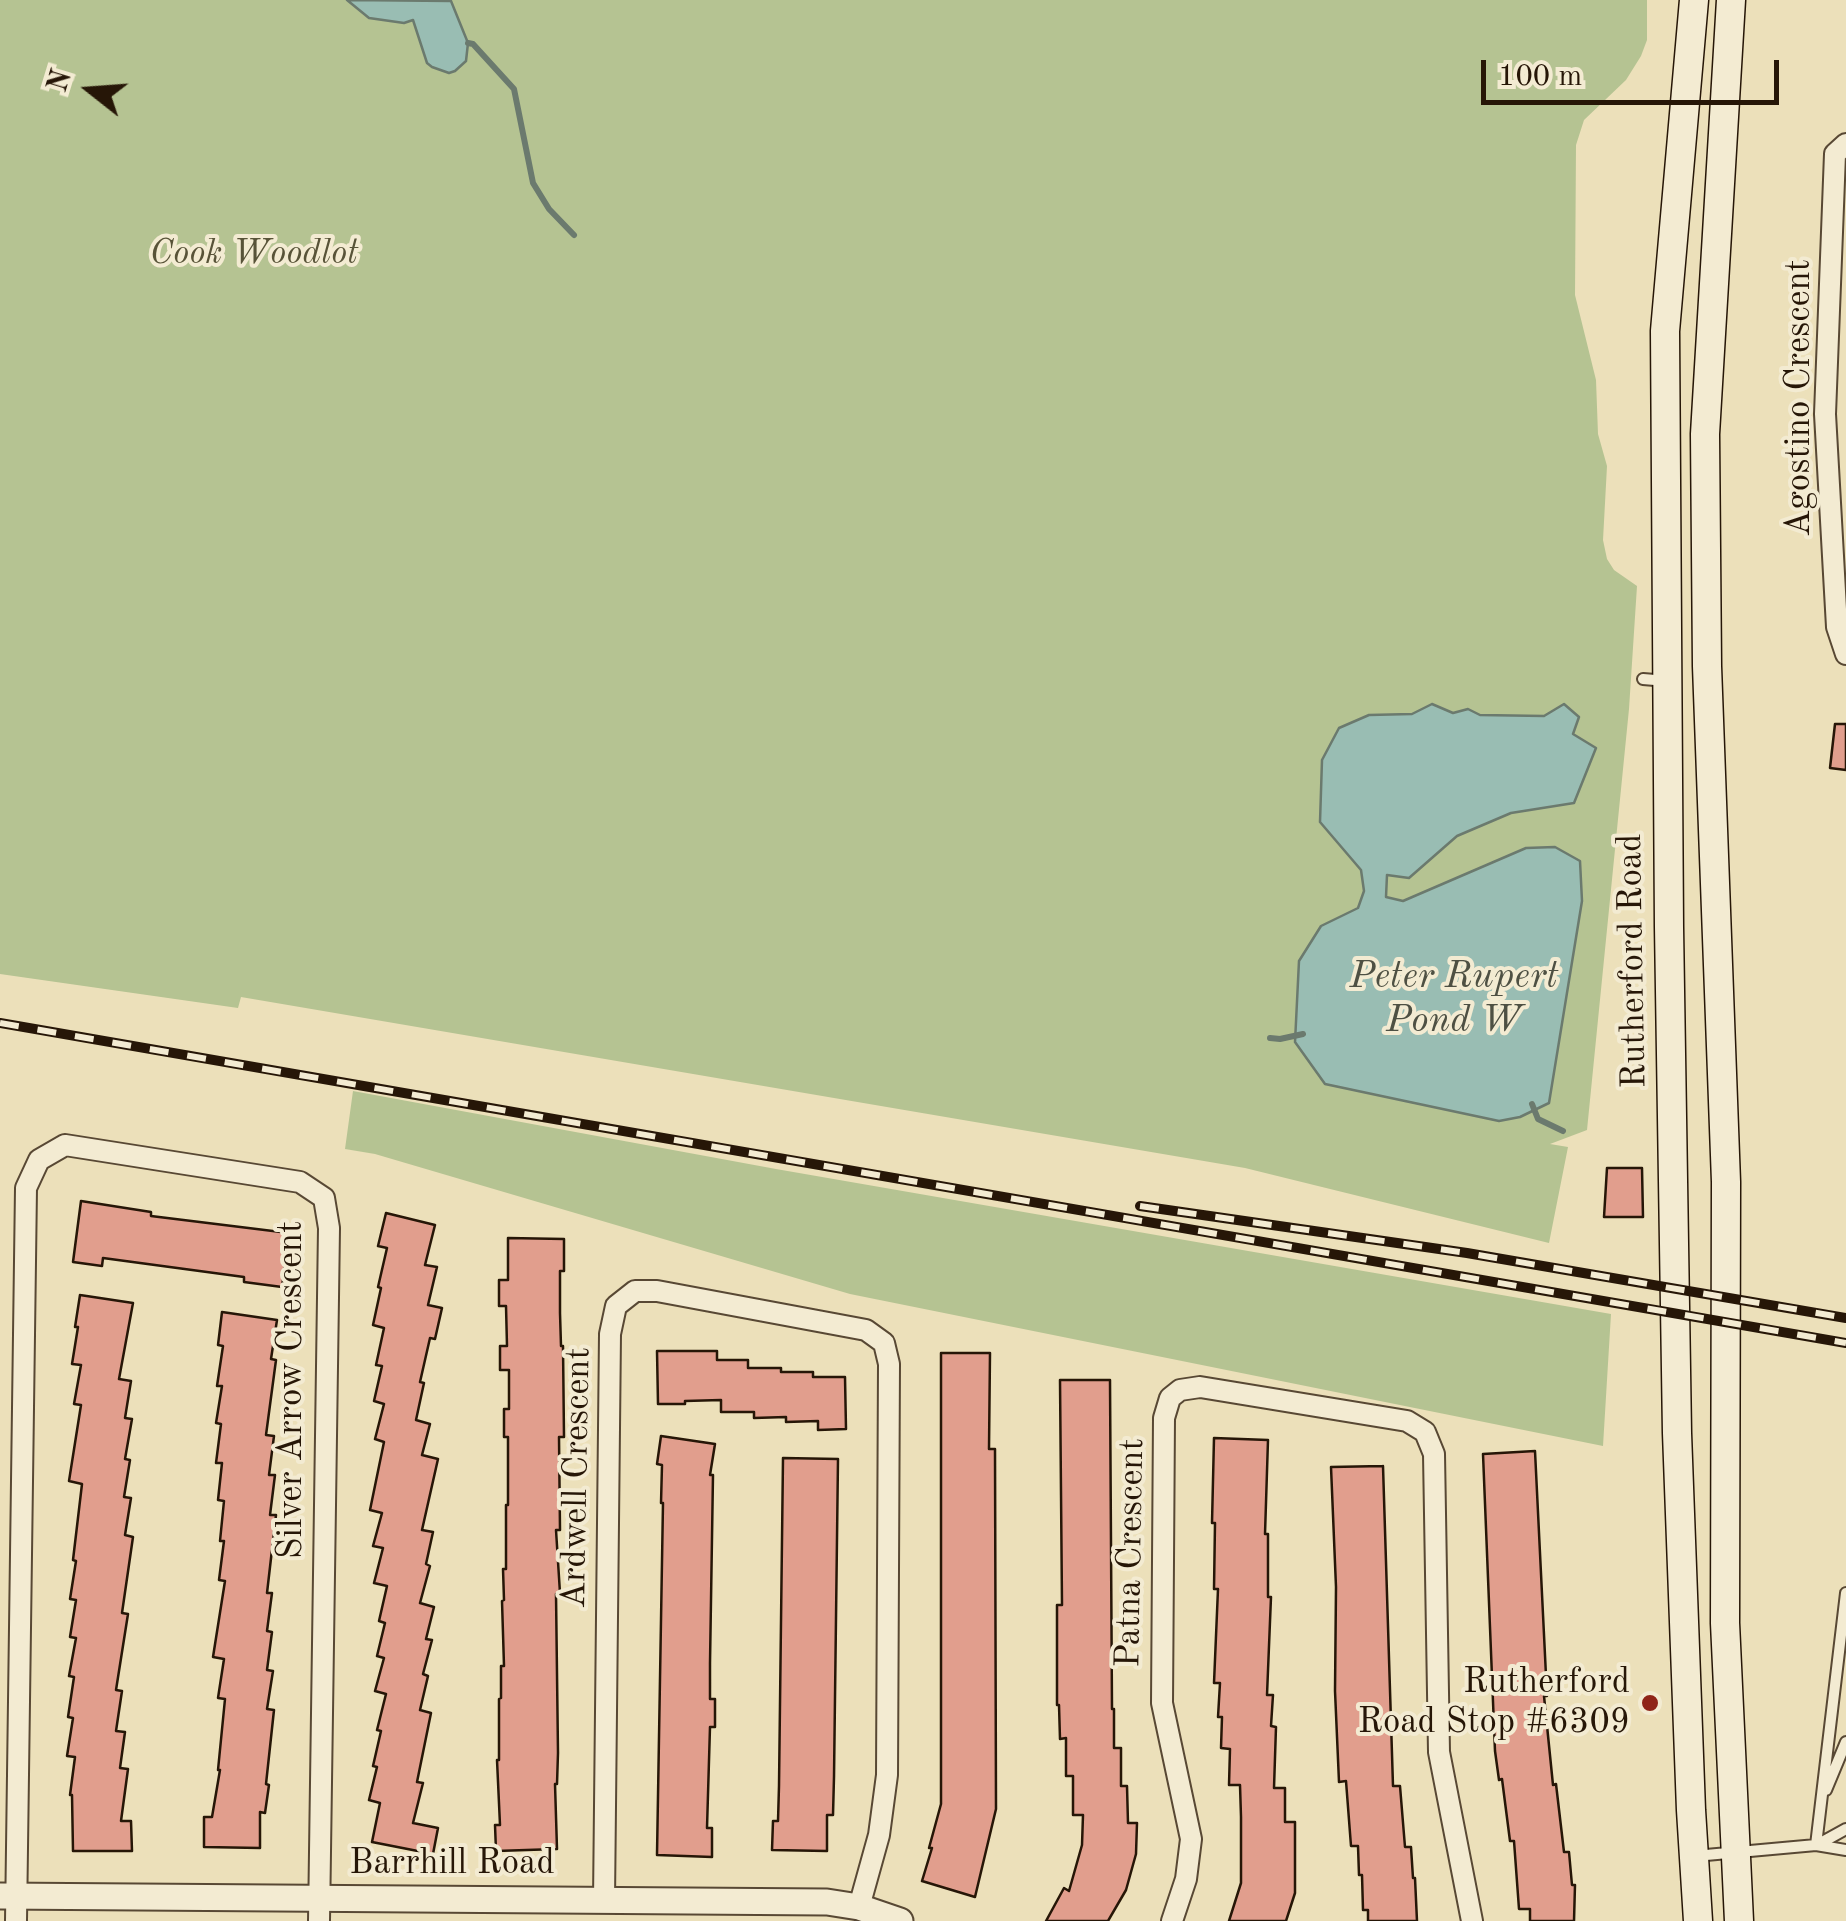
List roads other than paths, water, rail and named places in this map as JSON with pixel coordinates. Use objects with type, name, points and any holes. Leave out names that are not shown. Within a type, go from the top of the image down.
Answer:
[{"type":"main road","name":"Rutherford Road","points":[[1694,0],[1665,331],[1655,680],[1680,1552],[1698,1921]]},
{"type":"main road","points":[[1731,0],[1705,434],[1707,666],[1726,1182],[1725,1623],[1739,1921]]},
{"type":"street","name":"Agostino Crescent","points":[[1846,144],[1835,154],[1825,414],[1838,627],[1846,654]]},
{"type":"street","name":"Silver Arrow Crescent","points":[[11,1905],[26,1188],[39,1160],[65,1145],[300,1182],[324,1198],[329,1228],[319,1910]]},
{"type":"street","name":"Ardwell Crescent","points":[[604,1900],[610,1334],[616,1306],[635,1291],[657,1291],[866,1330],[884,1342],[889,1364],[887,1775],[879,1835],[859,1907]]},
{"type":"street","name":"Patna Crescent","points":[[1172,1921],[1186,1879],[1190,1839],[1162,1703],[1164,1418],[1170,1398],[1180,1390],[1200,1387],[1407,1421],[1425,1432],[1434,1454],[1439,1752],[1472,1921]]},
{"type":"street","name":"Barrhill Road","points":[[11,1905],[319,1910],[604,1900],[827,1902],[859,1907],[900,1921]]},
{"type":"lane","points":[[1816,1846],[1846,1593]]},
{"type":"lane","points":[[1818,1810],[1846,1742]]},
{"type":"lane","points":[[1816,1846],[1846,1830]]},
{"type":"lane","points":[[1694,1856],[1816,1846],[1846,1850]]},
{"type":"water","points":[[347,0],[451,1],[468,43],[466,61],[449,73],[432,67],[427,63],[413,20],[404,23],[369,18]]},
{"type":"water","name":"Peter Rupert Pond W","points":[[1432,704],[1453,713],[1468,709],[1480,715],[1544,716],[1564,704],[1579,717],[1573,734],[1596,748],[1574,803],[1511,813],[1457,836],[1409,878],[1387,875],[1386,897],[1403,901],[1526,848],[1555,847],[1580,861],[1582,901],[1549,1103],[1520,1117],[1499,1121],[1325,1084],[1295,1042],[1299,961],[1321,926],[1358,908],[1364,891],[1361,870],[1320,822],[1322,760],[1339,728],[1369,715],[1412,714]]},
{"type":"waterway","points":[[468,43],[514,89],[533,183],[549,209],[574,235]]},
{"type":"waterway","points":[[1270,1038],[1303,1034]]},
{"type":"waterway","points":[[1532,1104],[1538,1119],[1563,1131]]},
{"type":"railway","points":[[0,1023],[1846,1343]]},
{"type":"railway","points":[[1140,1206],[1467,1253],[1846,1318]]},
{"type":"place","name":"Rutherford Road Stop #6309","points":[[1650,1703]]},
{"type":"park label","name":"Cook Woodlot","points":[[254,254]]}]
